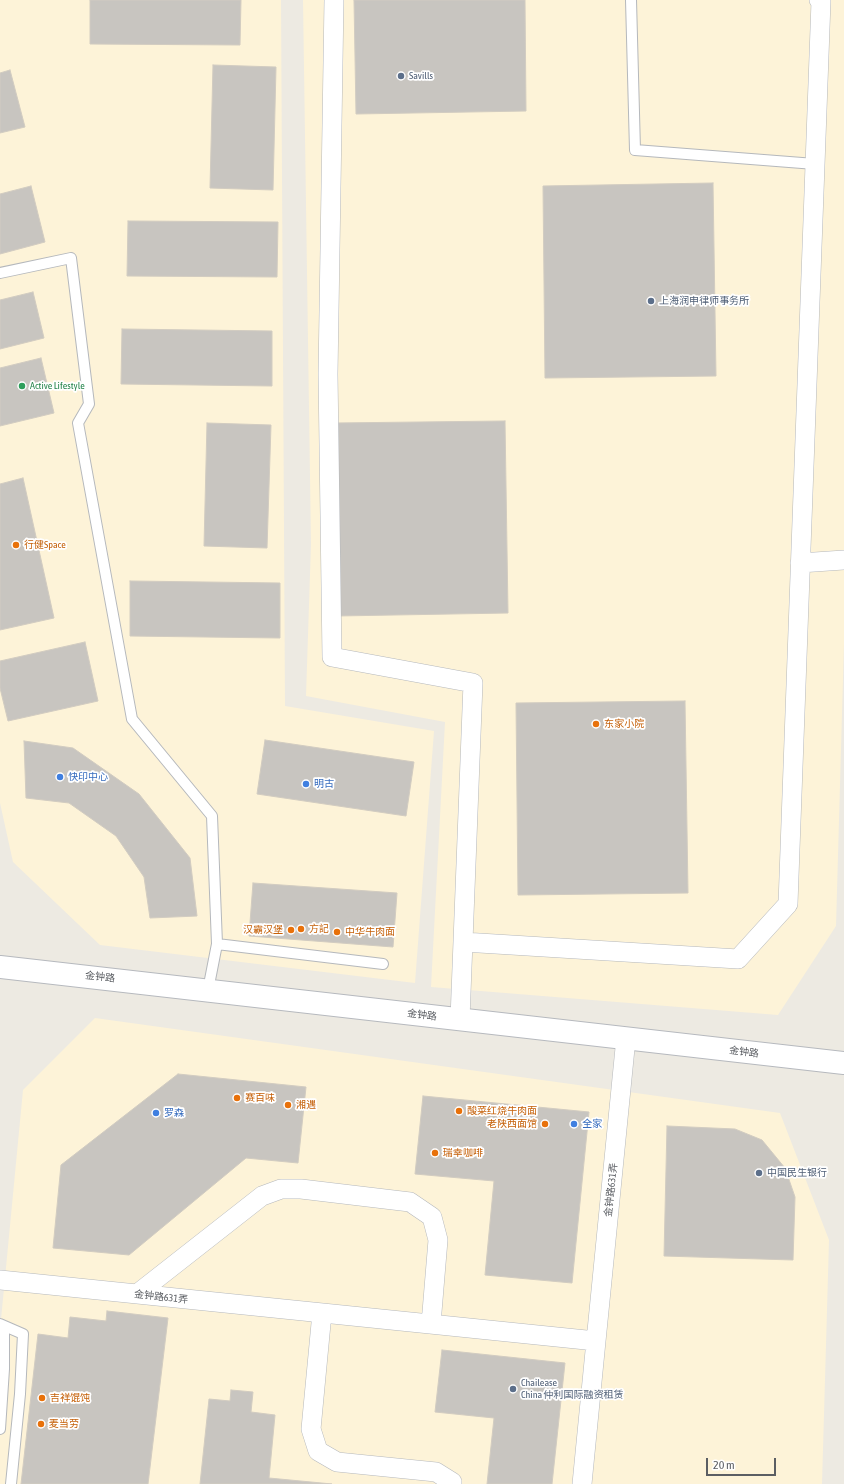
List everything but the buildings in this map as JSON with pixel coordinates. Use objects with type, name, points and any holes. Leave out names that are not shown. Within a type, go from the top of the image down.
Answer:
[{"type":"street","points":[[334,0],[328,374],[332,657],[473,683],[460,1019]]},
{"type":"street","points":[[463,942],[738,959],[788,904],[821,1],[819,0]]},
{"type":"street","points":[[800,563],[844,560]]},
{"type":"street","name":"金钟路","points":[[0,967],[844,1063]]},
{"type":"street","name":"金钟路631弄","points":[[582,1484],[626,1038]]},
{"type":"street","points":[[137,1294],[262,1196],[281,1189],[301,1189],[410,1202],[432,1217],[438,1240],[431,1324]]},
{"type":"street","name":"金钟路631弄","points":[[0,1280],[596,1341]]},
{"type":"street","points":[[322,1313],[311,1429],[318,1451],[337,1462],[436,1472],[452,1482],[452,1484]]},
{"type":"lane","points":[[631,0],[635,150],[815,164]]},
{"type":"lane","points":[[0,273],[71,258],[89,404],[78,423],[132,719],[212,816],[217,944],[208,990]]},
{"type":"lane","points":[[217,944],[383,964]]},
{"type":"lane","points":[[0,1428],[4,1369],[2,1326],[23,1334],[20,1394],[11,1484]]},
{"type":"shaded area","points":[[0,0],[281,0],[285,706],[434,731],[415,983],[100,945],[13,862],[0,803]]},
{"type":"shaded area","points":[[303,0],[844,0],[844,643],[836,926],[778,1015],[431,987],[445,722],[306,696],[311,544]]},
{"type":"shaded area","points":[[95,1018],[780,1113],[829,1240],[822,1484],[0,1484],[0,1330],[23,1090]]},
{"type":"place","name":"Savills","points":[[401,76]]},
{"type":"place","name":"上海润申律师事务所","points":[[651,301]]},
{"type":"place","name":"Active Lifestyle","points":[[22,386]]},
{"type":"place","name":"行健Space","points":[[16,545]]},
{"type":"place","name":"东家小院","points":[[596,724]]},
{"type":"place","name":"快印中心","points":[[60,777]]},
{"type":"place","name":"明古","points":[[306,784]]},
{"type":"place","name":"方記","points":[[301,929]]},
{"type":"place","name":"汉霸汉堡","points":[[291,930]]},
{"type":"place","name":"中华牛肉面","points":[[337,932]]},
{"type":"place","name":"赛百味","points":[[237,1098]]},
{"type":"place","name":"湘遇","points":[[288,1105]]},
{"type":"place","name":"酸菜红烧牛肉面","points":[[459,1111]]},
{"type":"place","name":"罗森","points":[[156,1113]]},
{"type":"place","name":"老陕西面馆","points":[[545,1124]]},
{"type":"place","name":"全家","points":[[574,1124]]},
{"type":"place","name":"瑞幸咖啡","points":[[435,1153]]},
{"type":"place","name":"中国民生银行","points":[[759,1173]]},
{"type":"place","name":"Chailease China 仲利国际融资租赁","points":[[513,1389]]},
{"type":"place","name":"吉祥馄饨","points":[[42,1398]]},
{"type":"place","name":"麦当劳","points":[[41,1424]]}]
